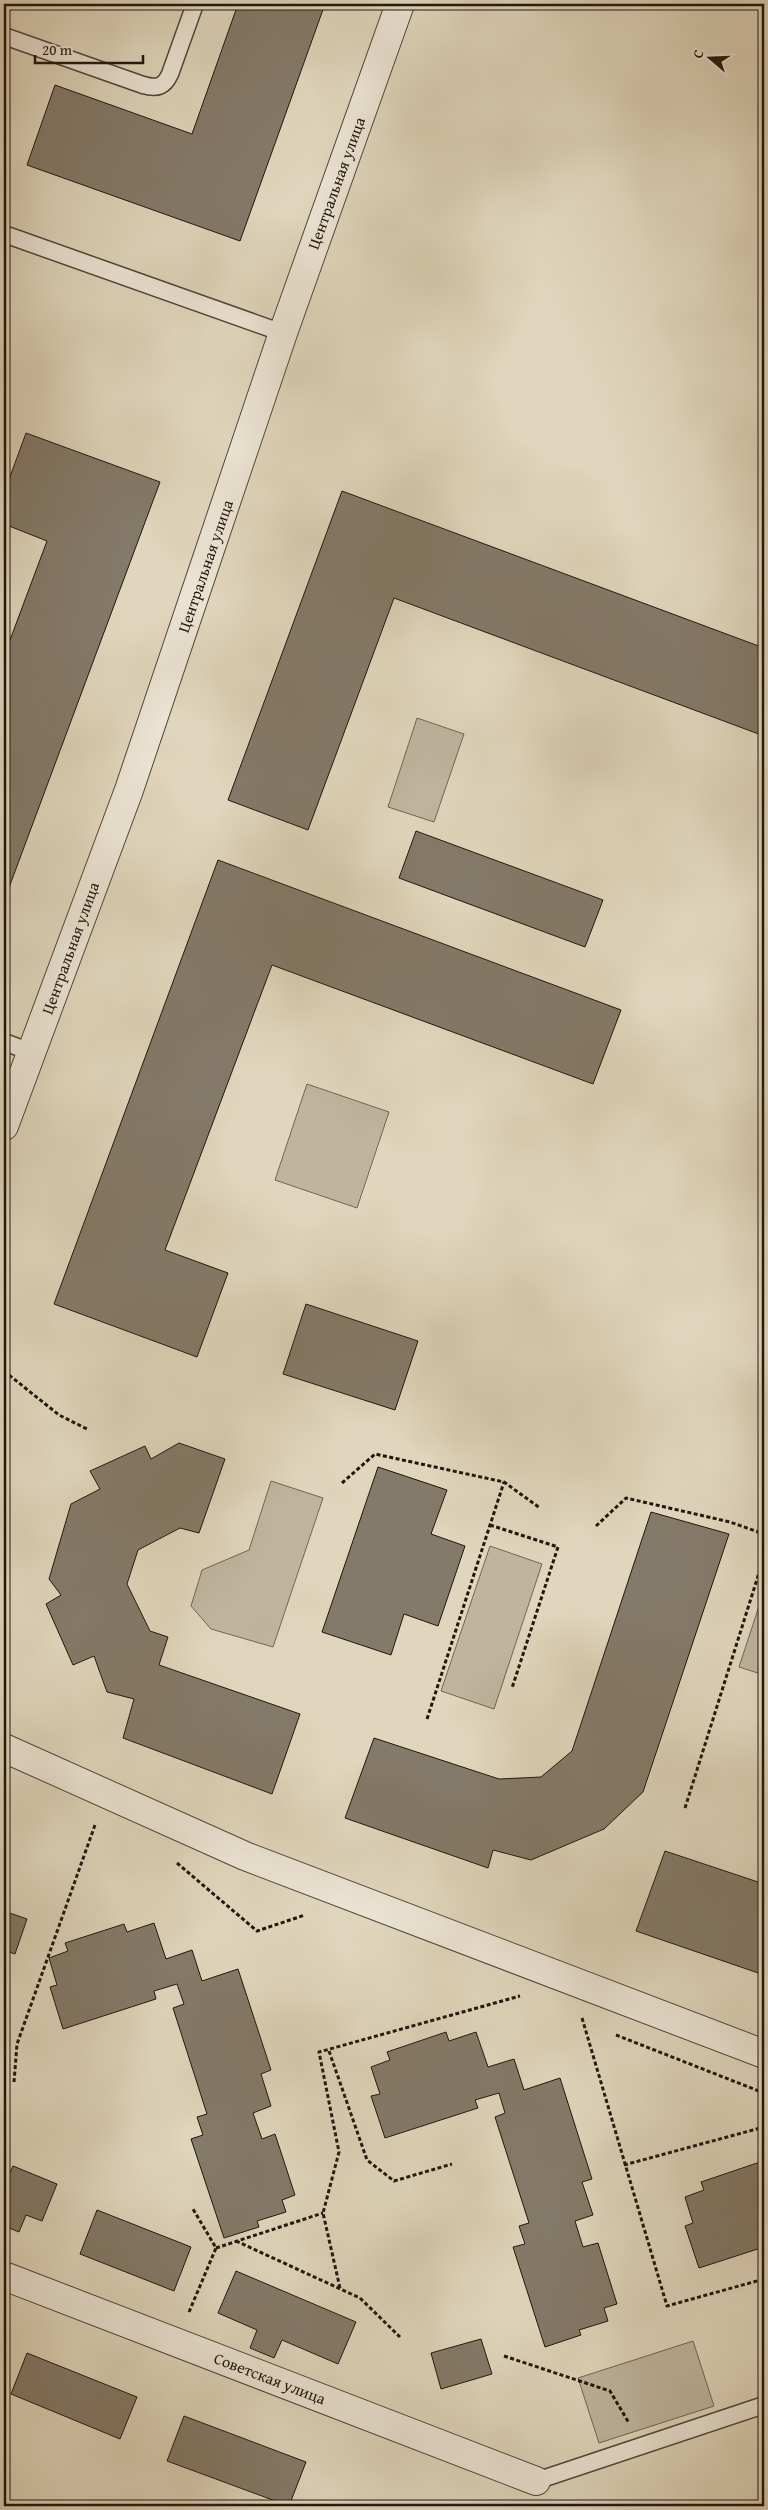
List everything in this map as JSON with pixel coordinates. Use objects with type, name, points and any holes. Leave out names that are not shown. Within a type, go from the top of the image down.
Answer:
[{"type":"street","name":"Центральная улица","points":[[4,1126],[129,790],[283,333],[400,4]]},
{"type":"street","points":[[4,1748],[245,1856],[764,2054]]},
{"type":"street","name":"Советская улица","points":[[4,2276],[536,2481]]},
{"type":"lane","points":[[4,36],[143,85],[157,88],[164,84],[170,74],[195,4]]},
{"type":"lane","points":[[4,234],[283,333]]},
{"type":"lane","points":[[4,1042],[31,1052]]},
{"type":"lane","points":[[536,2481],[764,2405]]},
{"type":"path","points":[[4,1371],[59,1415],[89,1430]]},
{"type":"path","points":[[342,1483],[375,1454],[504,1482],[540,1508]]},
{"type":"path","points":[[427,1719],[504,1482]]},
{"type":"path","points":[[596,1526],[626,1498],[730,1522],[764,1534]]},
{"type":"path","points":[[490,1525],[558,1547],[512,1688]]},
{"type":"path","points":[[685,1808],[764,1557]]},
{"type":"path","points":[[14,2082],[17,2044],[106,1794]]},
{"type":"path","points":[[95,1826],[104,1830]]},
{"type":"path","points":[[175,1862],[257,1931],[307,1914]]},
{"type":"path","points":[[578,1982],[582,2022],[667,2306],[764,2279]]},
{"type":"path","points":[[511,1992],[529,2000]]},
{"type":"path","points":[[340,2288],[323,2213],[338,2152],[319,2052],[329,2051],[530,1994]]},
{"type":"path","points":[[573,2018],[591,2026]]},
{"type":"path","points":[[610,2033],[764,2093]]},
{"type":"path","points":[[329,2051],[367,2160],[394,2181],[452,2164]]},
{"type":"path","points":[[624,2165],[764,2127]]},
{"type":"path","points":[[193,2209],[216,2248]]},
{"type":"path","points":[[177,2343],[216,2248],[323,2213]]},
{"type":"path","points":[[236,2241],[360,2298],[400,2337]]},
{"type":"path","points":[[504,2356],[610,2391],[642,2445]]},
{"type":"shaded area","points":[[417,718],[464,734],[434,822],[388,807]]},
{"type":"shaded area","points":[[307,1084],[389,1112],[357,1208],[275,1180]]},
{"type":"shaded area","points":[[271,1481],[323,1498],[273,1647],[211,1629],[191,1606],[202,1570],[249,1550]]},
{"type":"shaded area","points":[[490,1546],[542,1564],[494,1709],[441,1691]]},
{"type":"shaded area","points":[[764,1591],[764,1675],[739,1667]]},
{"type":"shaded area","points":[[693,2341],[714,2406],[599,2443],[578,2378]]},
{"type":"building","points":[[238,4],[325,4],[240,241],[27,165],[55,85],[192,134]]},
{"type":"building","points":[[26,433],[160,482],[4,901],[4,656],[47,541],[4,524],[4,493]]},
{"type":"building","points":[[342,491],[764,648],[764,736],[394,598],[308,830],[228,800]]},
{"type":"building","points":[[416,831],[603,900],[585,947],[399,878]]},
{"type":"building","points":[[218,860],[621,1010],[593,1084],[272,965],[165,1250],[228,1273],[197,1357],[54,1304]]},
{"type":"building","points":[[306,1304],[418,1341],[395,1410],[283,1374]]},
{"type":"building","points":[[179,1443],[225,1459],[199,1533],[180,1528],[138,1550],[127,1584],[150,1631],[168,1637],[159,1665],[300,1714],[272,1794],[123,1738],[134,1699],[107,1692],[94,1656],[73,1665],[46,1604],[61,1595],[49,1579],[71,1504],[100,1489],[90,1471],[145,1446],[151,1459]]},
{"type":"building","points":[[378,1467],[447,1490],[431,1534],[465,1546],[438,1626],[404,1614],[391,1655],[322,1632]]},
{"type":"building","points":[[651,1512],[729,1534],[643,1792],[604,1829],[531,1860],[493,1850],[488,1868],[345,1818],[374,1738],[499,1779],[541,1777],[572,1751]]},
{"type":"building","points":[[665,1851],[764,1884],[764,1975],[636,1931]]},
{"type":"building","points":[[4,1911],[27,1919],[15,1954],[4,1950]]},
{"type":"building","points":[[154,1923],[166,1959],[192,1950],[202,1981],[238,1969],[271,2070],[261,2074],[271,2106],[253,2113],[262,2139],[275,2134],[295,2195],[282,2200],[286,2212],[257,2221],[259,2227],[224,2238],[191,2139],[203,2135],[197,2117],[207,2114],[173,2008],[184,2004],[177,1984],[154,1991],[156,1999],[63,2029],[50,1987],[57,1985],[49,1958],[68,1951],[65,1943],[124,1924],[127,1932]]},
{"type":"building","points":[[446,2032],[449,2041],[476,2032],[488,2067],[514,2059],[524,2090],[560,2078],[592,2179],[582,2182],[593,2215],[575,2221],[583,2247],[598,2243],[617,2304],[604,2308],[608,2321],[579,2330],[581,2335],[545,2347],[513,2247],[525,2244],[519,2226],[529,2223],[495,2117],[505,2113],[499,2093],[475,2100],[478,2108],[385,2138],[371,2096],[380,2094],[371,2067],[390,2060],[387,2052]]},
{"type":"building","points":[[760,2162],[764,2171],[764,2247],[699,2268],[685,2226],[693,2223],[685,2197],[704,2190],[701,2182]]},
{"type":"building","points":[[13,2166],[57,2184],[42,2221],[26,2215],[19,2232],[4,2226],[4,2175],[8,2177]]},
{"type":"building","points":[[97,2210],[191,2247],[174,2291],[80,2254]]},
{"type":"building","points":[[236,2271],[356,2322],[338,2364],[282,2340],[274,2358],[250,2348],[257,2330],[218,2313]]},
{"type":"building","points":[[481,2339],[492,2374],[441,2389],[431,2353]]},
{"type":"building","points":[[27,2353],[137,2397],[120,2439],[11,2394]]},
{"type":"building","points":[[184,2416],[306,2462],[289,2506],[167,2461]]},
{"type":"building","points":[[728,2501],[730,2506],[708,2506]]}]
